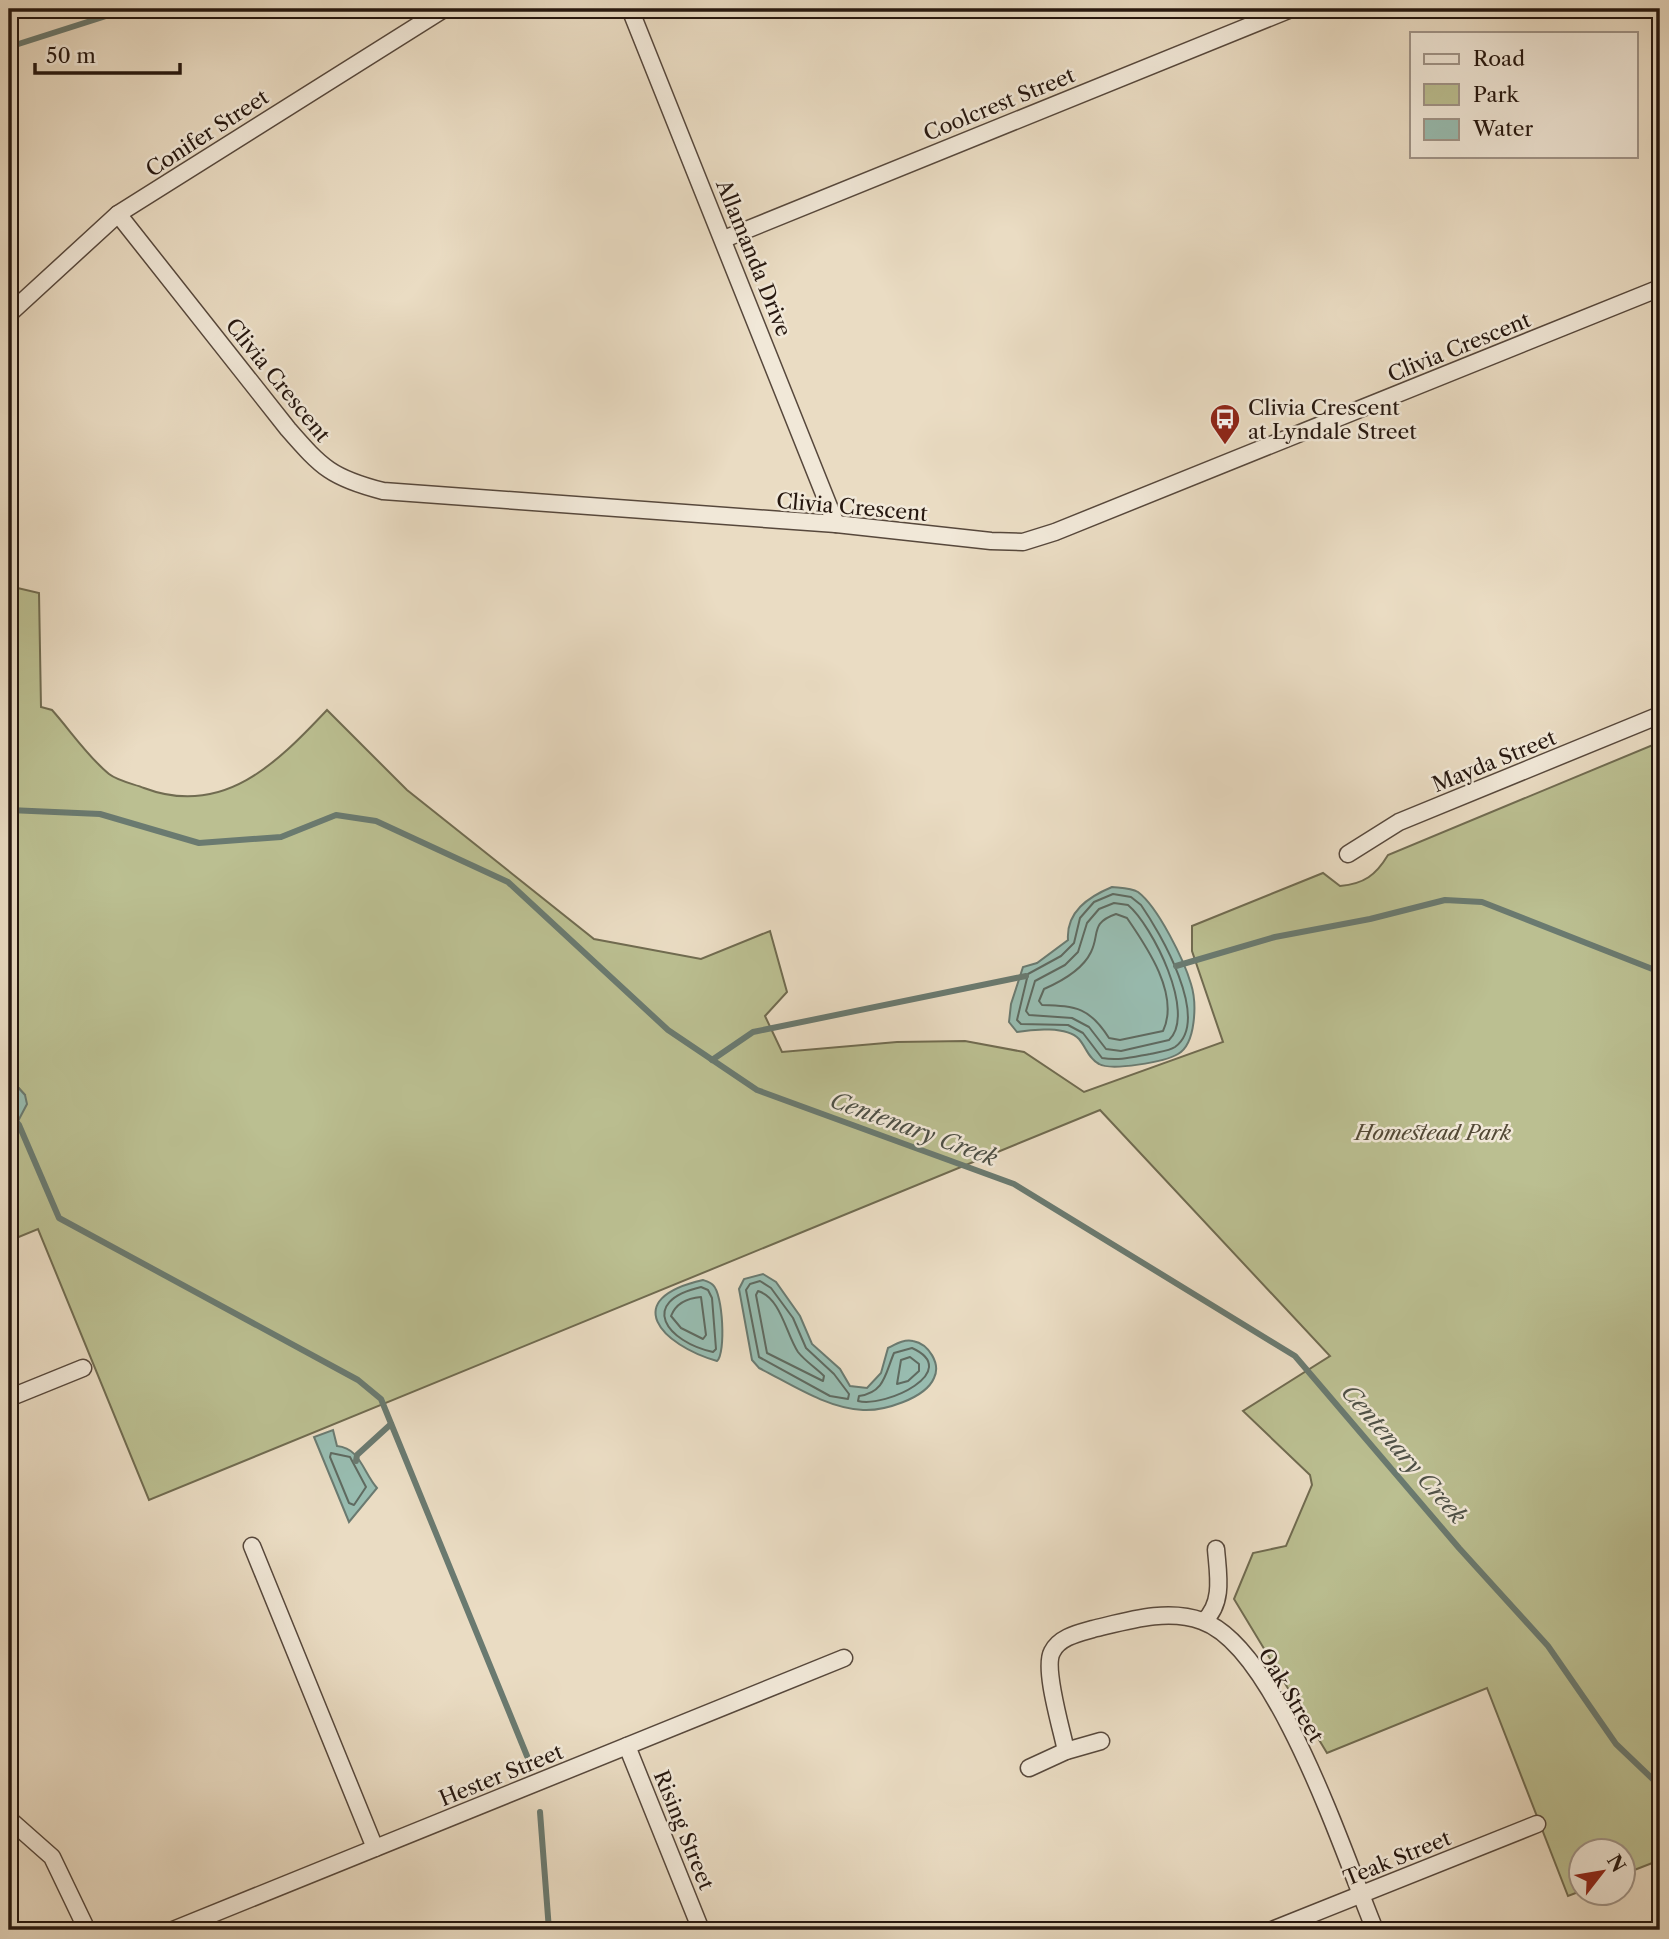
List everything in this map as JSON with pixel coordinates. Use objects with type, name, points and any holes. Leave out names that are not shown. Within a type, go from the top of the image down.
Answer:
[{"type":"street","name":"Conifer Street","points":[[9,314],[118,215],[443,9]]},
{"type":"street","name":"Allamanda Drive","points":[[630,9],[836,524]]},
{"type":"street","name":"Coolcrest Street","points":[[724,239],[1291,9]]},
{"type":"street","name":"Clivia Crescent","points":[[118,215],[288,429],[316,460],[346,481],[383,491],[836,524],[1023,542],[1055,532],[1660,288]]},
{"type":"street","name":"Mayda Street","points":[[1348,854],[1399,822],[1660,715]]},
{"type":"street","points":[[9,1398],[83,1368]]},
{"type":"street","points":[[252,1546],[375,1848]]},
{"type":"street","points":[[1204,1621],[1211,1614],[1219,1589],[1216,1549]]},
{"type":"street","name":"Oak Street","points":[[1066,1751],[1050,1667],[1052,1652],[1062,1640],[1081,1632],[1147,1617],[1179,1616],[1204,1621],[1234,1643],[1261,1679],[1298,1740],[1375,1930]]},
{"type":"street","name":"Hester Street","points":[[173,1930],[844,1658]]},
{"type":"street","points":[[1030,1768],[1066,1751],[1101,1741]]},
{"type":"street","name":"Rising Street","points":[[627,1746],[701,1930]]},
{"type":"street","points":[[9,1819],[52,1857],[87,1930]]},
{"type":"street","name":"Teak Street","points":[[1272,1930],[1537,1824]]},
{"type":"green space","name":"Homestead Park","points":[[9,586],[39,593],[41,707],[52,710],[94,760],[117,779],[172,795],[199,796],[223,790],[268,766],[327,710],[407,790],[594,939],[701,959],[770,931],[787,992],[765,1016],[782,1052],[897,1042],[965,1041],[1024,1052],[1084,1092],[1223,1042],[1192,951],[1192,926],[1323,873],[1340,886],[1363,881],[1379,868],[1388,855],[1660,742],[1660,1860],[1638,1869],[1638,1838],[1568,1838],[1568,1896],[1487,1688],[1327,1753],[1234,1599],[1253,1553],[1286,1546],[1312,1485],[1310,1475],[1243,1411],[1330,1356],[1100,1110],[149,1500],[38,1229],[9,1241],[9,1129],[25,1095],[14,1083],[9,1059]]},
{"type":"water","points":[[1112,887],[1138,892],[1146,899],[1169,935],[1188,974],[1194,1002],[1192,1032],[1184,1049],[1162,1060],[1138,1065],[1105,1066],[1092,1059],[1074,1035],[1050,1030],[1017,1032],[1009,1022],[1011,1004],[1023,967],[1037,963],[1068,940],[1071,921],[1080,907]]},
{"type":"water","points":[[9,1059],[14,1083],[25,1095],[27,1104],[17,1123],[9,1129]]},
{"type":"water","points":[[763,1274],[776,1282],[800,1316],[812,1344],[840,1369],[850,1386],[867,1388],[881,1373],[888,1348],[906,1341],[919,1343],[929,1350],[935,1361],[934,1378],[913,1398],[881,1408],[863,1410],[822,1400],[759,1368],[752,1360],[739,1289],[744,1279]]},
{"type":"water","points":[[703,1280],[713,1285],[721,1311],[722,1347],[717,1361],[679,1344],[658,1322],[656,1310],[662,1298],[677,1288]]},
{"type":"water","points":[[333,1430],[337,1446],[356,1456],[377,1488],[349,1522],[314,1437]]},
{"type":"waterway","points":[[9,47],[128,9]]},
{"type":"waterway","name":"Centenary Creek","points":[[9,810],[100,814],[199,843],[281,837],[336,815],[376,821],[508,882],[668,1030],[757,1090],[1014,1184],[1295,1356],[1459,1548],[1548,1646],[1616,1744],[1660,1786]]},
{"type":"waterway","points":[[1176,966],[1275,937],[1370,919],[1445,900],[1482,902],[1660,972]]},
{"type":"waterway","points":[[712,1060],[753,1032],[1026,976]]},
{"type":"waterway","points":[[9,1113],[19,1125],[59,1218],[358,1380],[381,1399],[527,1756]]},
{"type":"waterway","points":[[356,1461],[357,1455],[391,1424]]},
{"type":"waterway","points":[[540,1812],[549,1930]]},
{"type":"place","name":"Clivia Crescent at Lyndale Street","points":[[1225,446]]}]
